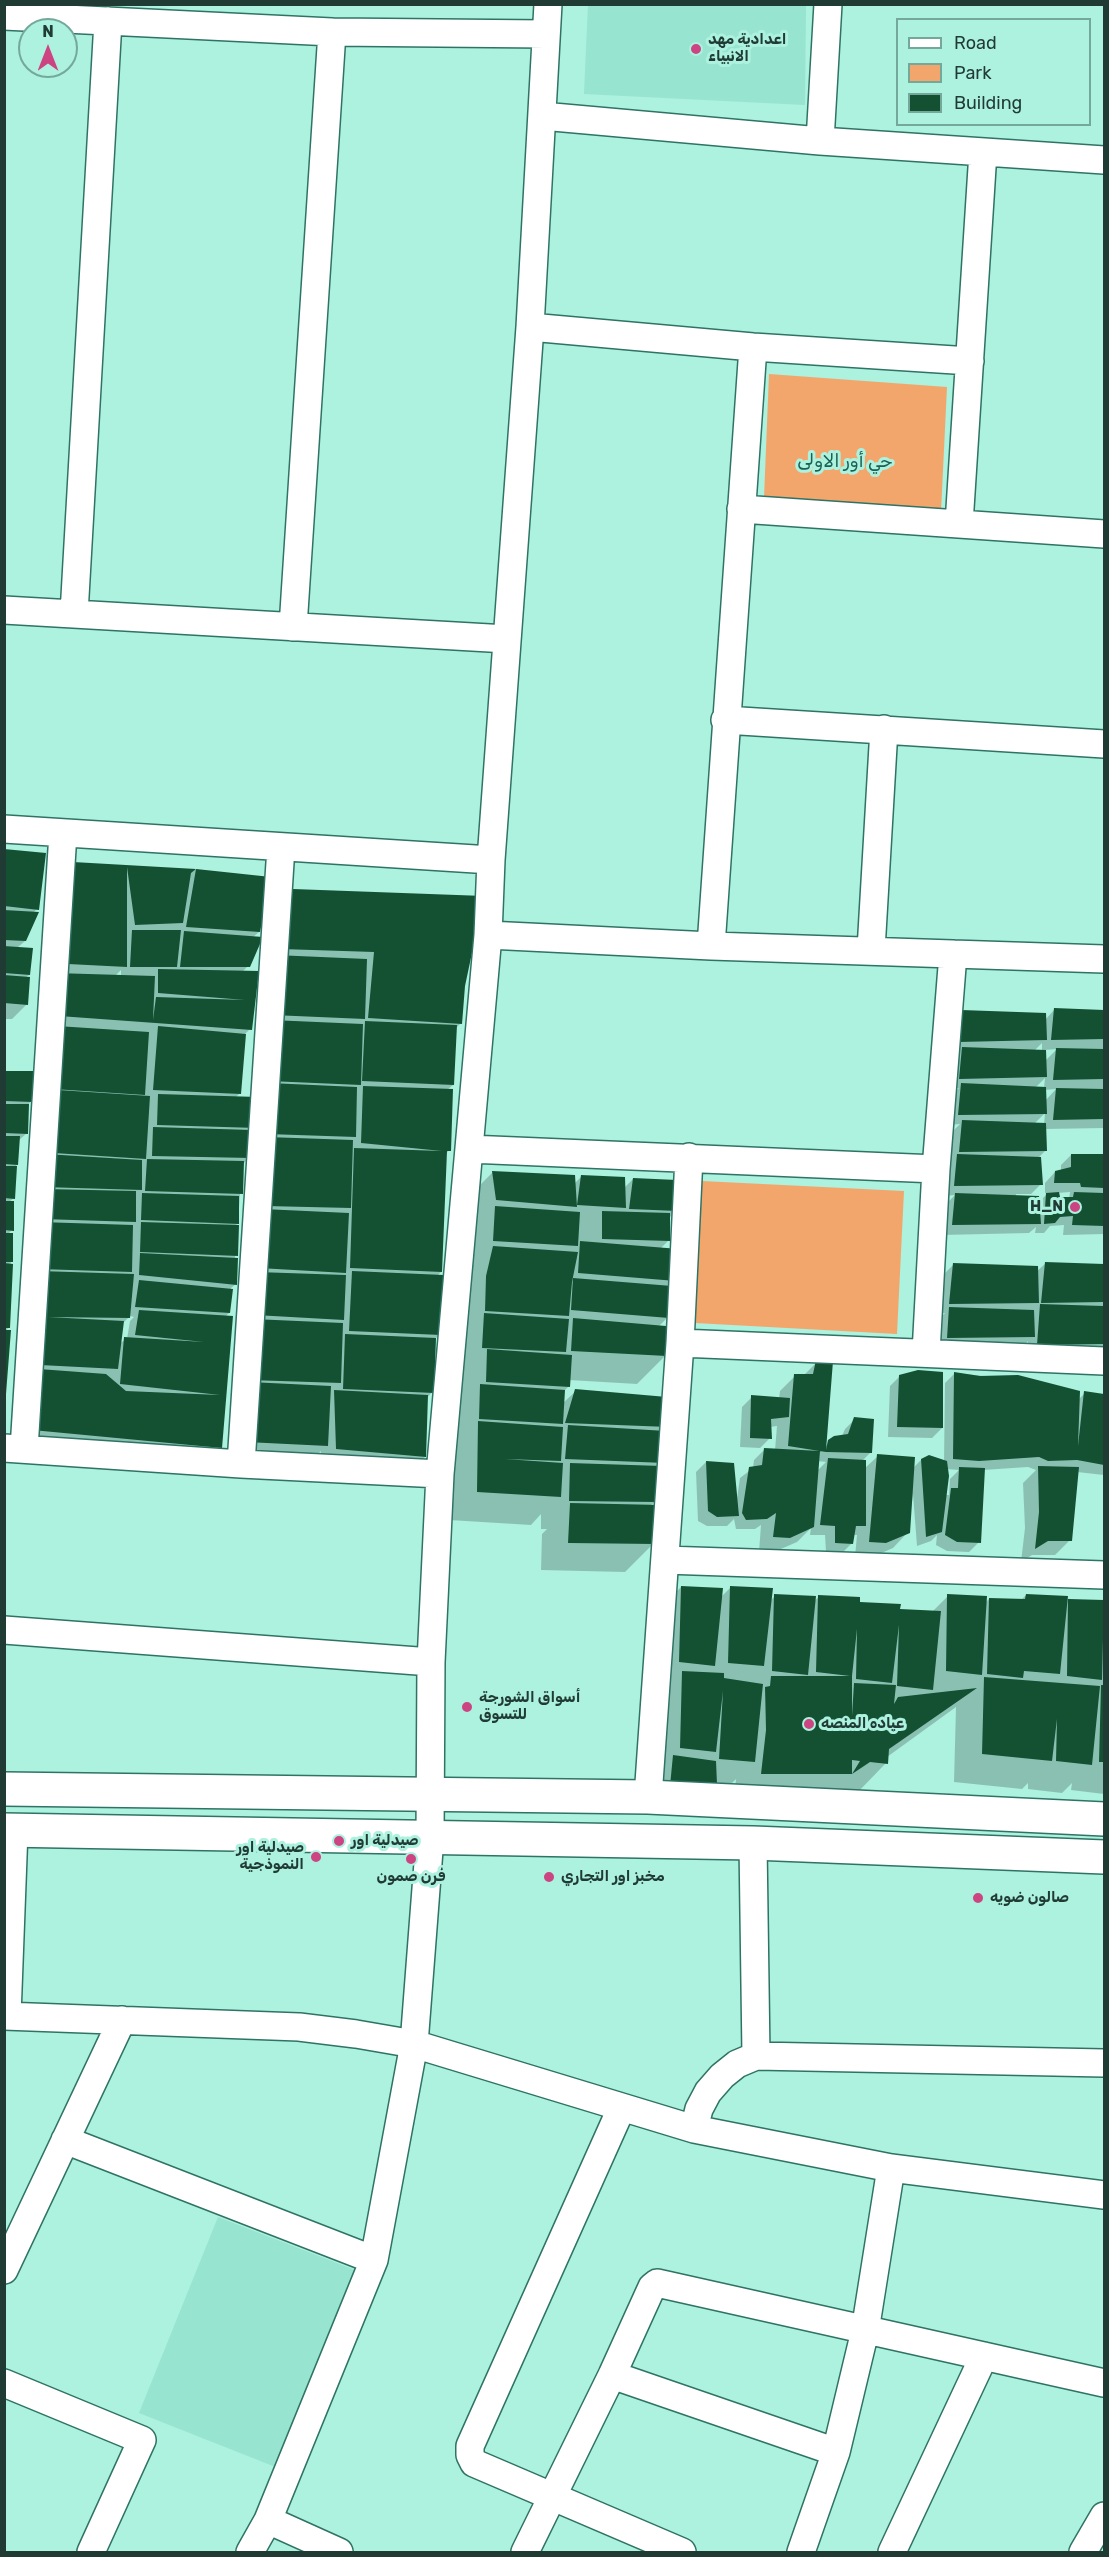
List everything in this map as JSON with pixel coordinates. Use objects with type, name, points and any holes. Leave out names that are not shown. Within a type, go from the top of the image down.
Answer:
[{"type":"street","points":[[250,2553],[268,2520],[374,2260],[414,2044],[429,1838],[431,1662],[441,1474],[488,935],[491,860],[530,327],[548,4]]},
{"type":"street","points":[[820,141],[828,4]]},
{"type":"street","points":[[4,16],[332,32],[546,34]]},
{"type":"street","points":[[74,614],[108,21]]},
{"type":"street","points":[[293,627],[332,32]]},
{"type":"street","points":[[542,116],[820,141],[1104,160]]},
{"type":"street","points":[[959,524],[983,152]]},
{"type":"street","points":[[530,327],[753,347],[970,361]]},
{"type":"street","points":[[711,946],[725,720],[753,347]]},
{"type":"street","points":[[741,509],[1104,534]]},
{"type":"street","points":[[4,610],[507,639]]},
{"type":"street","points":[[725,720],[1104,744]]},
{"type":"street","points":[[872,950],[885,729]]},
{"type":"street","points":[[4,829],[491,860]]},
{"type":"street","points":[[63,833],[14,1449],[441,1474]]},
{"type":"street","points":[[241,1464],[281,847]]},
{"type":"street","points":[[488,935],[711,946],[1104,960]]},
{"type":"street","points":[[926,1353],[936,1169],[953,954]]},
{"type":"street","points":[[469,1149],[936,1169]]},
{"type":"street","points":[[648,1797],[680,1343],[689,1157]]},
{"type":"street","points":[[680,1343],[1104,1361]]},
{"type":"street","points":[[665,1560],[1104,1575]]},
{"type":"street","points":[[4,1630],[431,1662]]},
{"type":"street","points":[[4,1789],[648,1797],[1104,1819]]},
{"type":"street","points":[[1104,1857],[753,1843],[9,1830],[6,2016],[299,2027],[414,2044],[621,2109],[694,2129],[891,2168],[1104,2195]]},
{"type":"street","points":[[753,1843],[756,2056]]},
{"type":"street","points":[[6,2265],[122,2020]]},
{"type":"street","points":[[694,2129],[699,2109],[722,2076],[737,2064],[756,2056],[1104,2063]]},
{"type":"street","points":[[621,2109],[470,2446],[470,2455],[474,2463],[682,2553]]},
{"type":"street","points":[[65,2140],[374,2260]]},
{"type":"street","points":[[801,2553],[836,2452],[865,2331],[891,2168]]},
{"type":"street","points":[[525,2553],[612,2375],[651,2287],[657,2283],[865,2331],[1104,2382]]},
{"type":"street","points":[[892,2553],[984,2356]]},
{"type":"street","points":[[612,2375],[836,2452]]},
{"type":"street","points":[[4,2383],[142,2440],[91,2553]]},
{"type":"street","points":[[268,2520],[339,2553]]},
{"type":"street","points":[[1083,2553],[1103,2522]]},
{"type":"shaded area","name":"اعدادية مهد الانبياء","points":[[588,5],[806,5],[805,105],[584,94]]},
{"type":"shaded area","points":[[218,2217],[355,2270],[278,2468],[139,2413]]},
{"type":"green space","points":[[769,374],[947,387],[941,512],[764,498]]},
{"type":"green space","points":[[702,1181],[904,1191],[897,1334],[695,1323]]},
{"type":"building","points":[[4,849],[46,853],[39,910],[4,906]]},
{"type":"building","points":[[73,862],[196,869],[191,873],[183,923],[135,925],[127,867],[127,967],[68,964]]},
{"type":"building","points":[[196,869],[271,877],[260,932],[186,927]]},
{"type":"building","points":[[293,889],[484,896],[465,986],[462,1024],[368,1018],[374,952],[281,949]]},
{"type":"building","points":[[4,910],[39,912],[26,941],[4,940]]},
{"type":"building","points":[[132,930],[181,930],[177,967],[130,967]]},
{"type":"building","points":[[184,931],[263,937],[250,967],[180,967]]},
{"type":"building","points":[[4,946],[33,948],[30,975],[4,973]]},
{"type":"building","points":[[275,955],[367,959],[365,1019],[272,1015]]},
{"type":"building","points":[[158,969],[259,971],[252,1030],[59,1016],[55,973],[155,976],[153,1020],[156,997],[245,1000],[158,993]]},
{"type":"building","points":[[4,975],[30,977],[28,1005],[4,1003]]},
{"type":"building","points":[[1054,1008],[1104,1010],[1104,1039],[1051,1040]]},
{"type":"building","points":[[961,1010],[1046,1013],[1047,1040],[958,1042]]},
{"type":"building","points":[[271,1020],[363,1024],[361,1085],[269,1081]]},
{"type":"building","points":[[365,1021],[457,1025],[454,1085],[362,1081]]},
{"type":"building","points":[[57,1026],[149,1032],[145,1095],[53,1089]]},
{"type":"building","points":[[158,1026],[246,1034],[241,1094],[153,1090]]},
{"type":"building","points":[[962,1047],[1046,1050],[1047,1077],[959,1079]]},
{"type":"building","points":[[1056,1048],[1104,1049],[1104,1079],[1053,1080]]},
{"type":"building","points":[[4,1071],[34,1071],[33,1102],[4,1101]]},
{"type":"building","points":[[269,1083],[357,1087],[356,1137],[267,1134]]},
{"type":"building","points":[[961,1083],[1046,1087],[1047,1114],[958,1115]]},
{"type":"building","points":[[363,1086],[453,1089],[451,1151],[447,1151],[442,1272],[350,1268],[354,1148],[442,1151],[361,1143]]},
{"type":"building","points":[[1056,1088],[1104,1089],[1104,1119],[1053,1120]]},
{"type":"building","points":[[58,1090],[150,1096],[146,1159],[54,1153]]},
{"type":"building","points":[[158,1094],[258,1097],[257,1128],[157,1125]]},
{"type":"building","points":[[4,1104],[29,1104],[28,1134],[4,1133]]},
{"type":"building","points":[[962,1120],[1046,1123],[1047,1151],[959,1152]]},
{"type":"building","points":[[153,1127],[252,1130],[251,1158],[152,1156]]},
{"type":"building","points":[[4,1136],[20,1136],[18,1165],[4,1164]]},
{"type":"building","points":[[267,1137],[353,1140],[351,1208],[265,1206]]},
{"type":"building","points":[[45,1154],[142,1160],[142,1190],[43,1187]]},
{"type":"building","points":[[957,1154],[1041,1157],[1043,1185],[954,1186]]},
{"type":"building","name":"H_N","points":[[1071,1154],[1104,1154],[1104,1188],[1081,1187],[1080,1183],[1054,1183],[1055,1171],[1071,1167]]},
{"type":"building","points":[[147,1159],[244,1161],[243,1194],[145,1191]]},
{"type":"building","points":[[4,1166],[17,1166],[15,1199],[4,1198]]},
{"type":"building","points":[[492,1171],[575,1175],[577,1207],[496,1200]]},
{"type":"building","points":[[581,1175],[625,1177],[626,1208],[577,1205]]},
{"type":"building","points":[[633,1178],[677,1180],[678,1211],[629,1209]]},
{"type":"building","points":[[44,1189],[136,1191],[136,1222],[42,1219]]},
{"type":"building","name":"H_N","points":[[1059,1192],[1060,1197],[1073,1197],[1074,1192],[1104,1193],[1104,1226],[1072,1225],[1073,1216],[1060,1217],[1055,1223],[1044,1224],[1046,1193]]},
{"type":"building","points":[[142,1193],[239,1196],[239,1224],[141,1220]]},
{"type":"building","points":[[955,1193],[1039,1196],[1041,1224],[952,1225]]},
{"type":"building","points":[[4,1201],[14,1201],[14,1231],[4,1230]]},
{"type":"building","points":[[495,1206],[580,1212],[578,1246],[493,1241]]},
{"type":"building","points":[[263,1209],[349,1213],[346,1273],[259,1268]]},
{"type":"building","points":[[602,1211],[670,1213],[670,1241],[602,1239]]},
{"type":"building","points":[[40,1222],[133,1225],[132,1272],[39,1269]]},
{"type":"building","points":[[141,1222],[239,1225],[238,1256],[140,1252]]},
{"type":"building","points":[[4,1233],[13,1233],[13,1262],[4,1262]]},
{"type":"building","points":[[580,1241],[679,1249],[676,1281],[578,1273]]},
{"type":"building","points":[[493,1246],[578,1252],[569,1316],[485,1311],[486,1276]]},
{"type":"building","points":[[140,1253],[238,1258],[237,1285],[139,1275]]},
{"type":"building","points":[[1045,1262],[1104,1264],[1104,1302],[1041,1303]]},
{"type":"building","points":[[4,1263],[13,1264],[10,1328],[4,1328]]},
{"type":"building","points":[[953,1263],[1038,1266],[1039,1303],[949,1304]]},
{"type":"building","points":[[39,1271],[134,1274],[130,1318],[48,1317],[124,1321],[118,1369],[40,1365]]},
{"type":"building","points":[[352,1271],[444,1275],[441,1335],[349,1331]]},
{"type":"building","points":[[257,1272],[346,1275],[344,1320],[255,1315]]},
{"type":"building","points":[[573,1278],[672,1286],[669,1318],[571,1310]]},
{"type":"building","points":[[139,1280],[233,1289],[230,1313],[135,1307]]},
{"type":"building","points":[[1040,1304],[1104,1306],[1104,1344],[1037,1345]]},
{"type":"building","points":[[949,1307],[1034,1310],[1035,1337],[947,1338]]},
{"type":"building","points":[[139,1310],[233,1316],[222,1448],[32,1430],[39,1369],[106,1374],[126,1391],[220,1395],[120,1384],[124,1337],[204,1342],[135,1335]]},
{"type":"building","points":[[484,1313],[569,1319],[566,1352],[482,1348]]},
{"type":"building","points":[[573,1318],[666,1326],[667,1356],[571,1351]]},
{"type":"building","points":[[253,1319],[343,1323],[341,1383],[249,1380]]},
{"type":"building","points":[[4,1330],[11,1330],[6,1394],[4,1394]]},
{"type":"building","points":[[345,1334],[436,1338],[434,1393],[343,1389]]},
{"type":"building","points":[[487,1349],[572,1355],[570,1387],[486,1382]]},
{"type":"building","points":[[816,1360],[833,1361],[826,1450],[828,1440],[834,1436],[848,1434],[854,1417],[874,1419],[872,1453],[826,1452],[788,1446],[794,1374],[813,1374]]},
{"type":"building","points":[[918,1370],[943,1372],[943,1428],[897,1427],[899,1375]]},
{"type":"building","points":[[954,1372],[980,1376],[1018,1375],[1080,1391],[1078,1446],[1084,1391],[1104,1394],[1104,1465],[1077,1460],[1048,1461],[1039,1457],[979,1461],[953,1459]]},
{"type":"building","points":[[250,1382],[331,1386],[328,1446],[246,1442]]},
{"type":"building","points":[[480,1384],[565,1390],[563,1424],[479,1419]]},
{"type":"building","points":[[575,1389],[667,1397],[669,1427],[565,1423]]},
{"type":"building","points":[[334,1390],[428,1395],[426,1457],[336,1449]]},
{"type":"building","points":[[751,1395],[790,1398],[789,1417],[771,1419],[772,1439],[750,1438]]},
{"type":"building","points":[[478,1421],[563,1427],[561,1461],[505,1459],[563,1463],[561,1497],[477,1492]]},
{"type":"building","points":[[568,1425],[666,1431],[665,1463],[565,1459]]},
{"type":"building","points":[[764,1448],[820,1451],[814,1527],[790,1538],[773,1537],[776,1513],[767,1519],[746,1520],[742,1513],[749,1467],[762,1465]]},
{"type":"building","points":[[877,1454],[915,1457],[910,1533],[886,1543],[869,1542]]},
{"type":"building","points":[[929,1455],[947,1461],[949,1476],[942,1532],[926,1537],[921,1459]]},
{"type":"building","points":[[828,1458],[866,1460],[866,1526],[856,1526],[853,1544],[835,1543],[835,1526],[820,1525]]},
{"type":"building","points":[[706,1461],[734,1463],[739,1516],[717,1517],[708,1511]]},
{"type":"building","points":[[570,1463],[662,1466],[656,1502],[569,1501]]},
{"type":"building","points":[[1038,1466],[1079,1467],[1072,1541],[1048,1541],[1035,1549],[1039,1512]]},
{"type":"building","points":[[959,1467],[985,1468],[981,1543],[957,1542],[945,1535],[951,1488],[958,1488]]},
{"type":"building","points":[[570,1503],[661,1505],[655,1544],[568,1543]]},
{"type":"building","points":[[681,1586],[723,1588],[715,1666],[679,1662]]},
{"type":"building","points":[[730,1586],[773,1588],[764,1666],[728,1663]]},
{"type":"building","points":[[774,1594],[816,1596],[808,1675],[772,1671]]},
{"type":"building","points":[[947,1594],[987,1596],[982,1675],[946,1671]]},
{"type":"building","points":[[1026,1594],[1068,1596],[1060,1674],[1024,1671],[1023,1678],[987,1674],[989,1598],[1025,1599]]},
{"type":"building","points":[[818,1595],[860,1597],[860,1602],[901,1604],[900,1609],[941,1611],[933,1690],[897,1686],[899,1625],[892,1683],[856,1679],[857,1629],[852,1676],[852,1716],[854,1683],[896,1685],[894,1704],[898,1697],[977,1688],[889,1749],[888,1764],[870,1762],[852,1774],[761,1774],[766,1730],[765,1687],[770,1686],[771,1676],[850,1676],[816,1672]],"holes":[[[852,1760],[860,1761],[852,1774]]]},
{"type":"building","points":[[1068,1599],[1104,1600],[1102,1680],[1067,1676]]},
{"type":"building","points":[[682,1671],[724,1673],[724,1678],[763,1684],[755,1762],[719,1759],[723,1691],[716,1752],[680,1748]]},
{"type":"building","points":[[984,1677],[1100,1686],[1092,1765],[1056,1761],[1057,1719],[1052,1761],[982,1754]]},
{"type":"building","points":[[1101,1685],[1104,1685],[1104,1762],[1099,1762]]},
{"type":"building","points":[[673,1755],[716,1761],[717,1784],[670,1786]]},
{"type":"place","name":"اعدادية مهد الانبياء","points":[[696,49]]},
{"type":"place","name":"H_N","points":[[1075,1207]]},
{"type":"place","name":"أسواق الشورجة للتسوق","points":[[467,1707]]},
{"type":"place","name":"عياده المنصه","points":[[809,1724]]},
{"type":"place","name":"صيدلية اور","points":[[339,1841]]},
{"type":"place","name":"صيدلية اور النموذجية","points":[[316,1857]]},
{"type":"place","name":"فرن صمون","points":[[411,1859]]},
{"type":"place","name":"مخبز اور التجاري","points":[[549,1877]]},
{"type":"place","name":"صالون ضويه","points":[[978,1898]]},
{"type":"district","name":"حي أور الاولى","points":[[845,462]]}]
